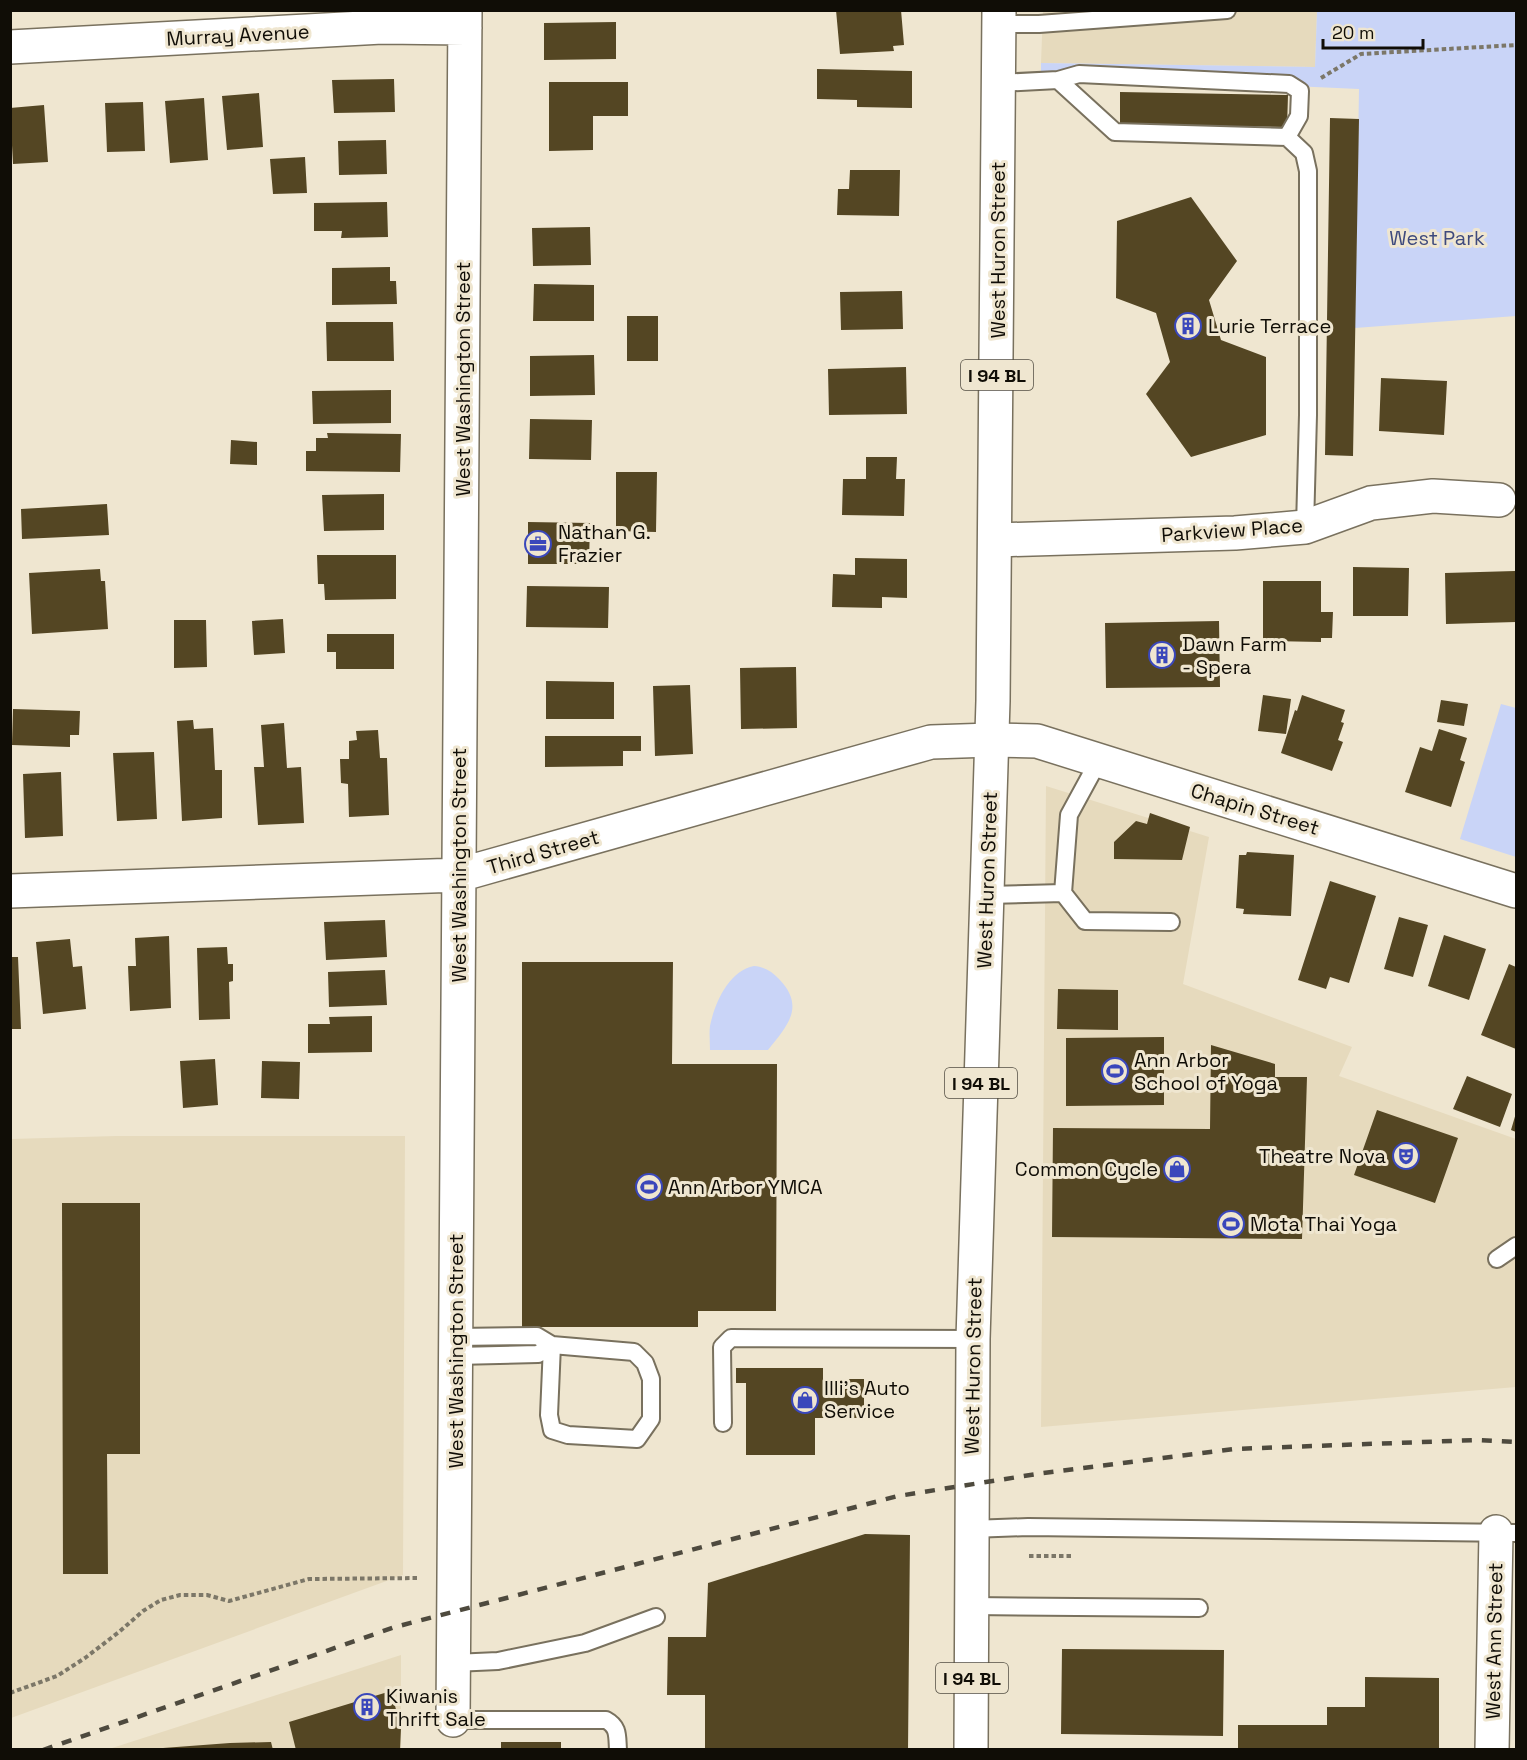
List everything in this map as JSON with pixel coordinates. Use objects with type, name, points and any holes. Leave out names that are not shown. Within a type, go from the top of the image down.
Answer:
[{"type":"street","name":"West Huron Street","points":[[971,1749],[973,1339],[996,540],[999,17]]},
{"type":"street","name":"Murray Avenue","points":[[10,47],[382,27],[465,19]]},
{"type":"street","name":"West Washington Street","points":[[453,1720],[465,19]]},
{"type":"street","name":"Parkview Place","points":[[996,540],[1224,534],[1305,527],[1371,503],[1433,496],[1499,500]]},
{"type":"street","name":"Third Street","points":[[10,891],[459,875],[931,742],[991,740]]},
{"type":"street","name":"Chapin Street","points":[[991,740],[1037,741],[1516,891]]},
{"type":"street","name":"West Ann Street","points":[[1492,1749],[1506,1532]]},
{"type":"lane","points":[[999,17],[1039,24],[1227,10]]},
{"type":"lane","points":[[999,83],[1058,80],[1079,74],[1289,84],[1300,91],[1299,116],[1287,137]]},
{"type":"lane","points":[[1058,80],[1115,132],[1287,137],[1304,153],[1308,171],[1308,415],[1305,527]]},
{"type":"lane","points":[[1099,760],[1069,815],[1063,893],[1085,921],[1171,922]]},
{"type":"lane","points":[[987,895],[1063,893]]},
{"type":"lane","points":[[1497,1258],[1516,1246]]},
{"type":"lane","points":[[723,1423],[722,1347],[731,1338],[973,1339]]},
{"type":"lane","points":[[456,1347],[538,1354],[552,1346],[634,1352],[645,1362],[651,1379],[651,1419],[637,1439],[568,1435],[552,1430],[549,1415],[552,1346]]},
{"type":"lane","points":[[971,1529],[1028,1527],[1506,1532]]},
{"type":"lane","points":[[972,1606],[1199,1608]]},
{"type":"lane","points":[[454,1663],[498,1661],[585,1643],[656,1617]]},
{"type":"lane","points":[[453,1720],[606,1720],[617,1730],[618,1749]]},
{"type":"path","points":[[1300,91],[1361,54],[1516,45]]},
{"type":"path","points":[[10,1693],[57,1676],[85,1658],[160,1600],[180,1595],[207,1595],[229,1601],[309,1580],[419,1578]]},
{"type":"shaded area","points":[[1043,11],[1317,11],[1315,67],[1041,63]]},
{"type":"shaded area","points":[[1046,786],[1209,837],[1183,984],[1352,1047],[1339,1076],[1516,1139],[1516,1387],[1041,1427]]},
{"type":"shaded area","points":[[116,1136],[405,1136],[403,1575],[11,1718],[11,1139]]},
{"type":"shaded area","points":[[401,1655],[401,1749],[109,1749]]},
{"type":"green space","name":"West Park","points":[[1317,11],[1516,11],[1516,316],[1355,328],[1359,89],[1041,75],[1041,63],[1315,67]]},
{"type":"green space","points":[[1501,704],[1516,708],[1516,857],[1460,839]]},
{"type":"green space","points":[[754,966],[771,972],[787,989],[792,1007],[787,1024],[768,1050],[710,1050],[710,1026],[715,1007],[724,989],[737,974]]},
{"type":"building","points":[[836,10],[901,10],[904,45],[893,46],[894,51],[840,54]]},
{"type":"building","points":[[616,22],[616,59],[544,60],[544,23]]},
{"type":"building","points":[[817,69],[912,71],[912,108],[857,107],[857,100],[817,99]]},
{"type":"building","points":[[394,79],[395,112],[334,113],[332,80]]},
{"type":"building","points":[[549,82],[628,82],[628,116],[593,116],[593,150],[549,151]]},
{"type":"building","points":[[1120,92],[1288,95],[1287,127],[1120,124]]},
{"type":"building","points":[[259,93],[263,147],[227,150],[222,96]]},
{"type":"building","points":[[204,98],[208,160],[170,163],[165,101]]},
{"type":"building","points":[[143,102],[145,151],[107,152],[105,103]]},
{"type":"building","points":[[44,105],[48,162],[13,164],[10,108]]},
{"type":"building","points":[[1330,118],[1359,119],[1353,456],[1325,455]]},
{"type":"building","points":[[386,140],[387,174],[339,175],[338,141]]},
{"type":"building","points":[[305,157],[307,193],[273,194],[270,159]]},
{"type":"building","points":[[850,170],[900,170],[899,216],[837,215],[838,189],[849,189]]},
{"type":"building","name":"Lurie Terrace","points":[[1191,197],[1237,261],[1209,300],[1221,340],[1266,357],[1266,435],[1191,457],[1146,394],[1170,362],[1156,313],[1116,298],[1117,221]]},
{"type":"building","points":[[387,202],[388,237],[341,238],[342,231],[314,231],[314,203]]},
{"type":"building","points":[[590,227],[591,265],[533,266],[532,228]]},
{"type":"building","points":[[390,267],[390,281],[396,281],[397,304],[332,305],[332,268]]},
{"type":"building","points":[[534,284],[594,285],[594,321],[533,321]]},
{"type":"building","points":[[902,291],[903,329],[841,330],[840,292]]},
{"type":"building","points":[[627,316],[658,316],[658,361],[627,361]]},
{"type":"building","points":[[326,322],[393,322],[394,361],[327,361]]},
{"type":"building","points":[[594,355],[595,395],[530,396],[530,356]]},
{"type":"building","points":[[906,367],[907,414],[829,415],[828,369]]},
{"type":"building","points":[[1381,378],[1447,381],[1444,435],[1379,431]]},
{"type":"building","points":[[391,390],[391,423],[313,424],[312,391]]},
{"type":"building","points":[[530,419],[592,420],[591,460],[529,459]]},
{"type":"building","points":[[327,433],[401,434],[400,472],[306,471],[306,451],[316,451],[316,438],[328,438]]},
{"type":"building","points":[[231,440],[257,442],[257,465],[230,464]]},
{"type":"building","points":[[866,457],[897,457],[896,479],[905,479],[904,516],[842,515],[843,479],[866,479]]},
{"type":"building","points":[[616,472],[657,472],[656,532],[616,531]]},
{"type":"building","points":[[384,494],[384,530],[324,531],[322,495]]},
{"type":"building","points":[[107,504],[109,535],[22,539],[21,509]]},
{"type":"building","points":[[528,522],[590,523],[589,564],[528,564]]},
{"type":"building","points":[[317,555],[396,555],[396,599],[325,600],[324,584],[318,584]]},
{"type":"building","points":[[855,558],[907,559],[907,598],[882,597],[882,608],[832,607],[833,574],[855,575]]},
{"type":"building","points":[[1353,567],[1409,568],[1408,616],[1353,616]]},
{"type":"building","points":[[100,569],[101,581],[105,581],[108,629],[32,634],[29,573]]},
{"type":"building","points":[[1515,571],[1516,622],[1446,624],[1445,573]]},
{"type":"building","points":[[1263,581],[1321,581],[1321,612],[1333,612],[1332,638],[1321,638],[1321,642],[1263,641]]},
{"type":"building","points":[[527,586],[609,587],[608,628],[526,627]]},
{"type":"building","points":[[283,619],[285,653],[254,655],[252,621]]},
{"type":"building","points":[[174,620],[206,620],[207,667],[174,668]]},
{"type":"building","name":"Dawn Farm - Spera","points":[[1219,621],[1220,687],[1106,688],[1105,623]]},
{"type":"building","points":[[327,634],[394,634],[394,669],[336,669],[336,652],[327,652]]},
{"type":"building","points":[[796,667],[797,728],[741,729],[740,668]]},
{"type":"building","points":[[546,681],[614,682],[614,719],[546,719]]},
{"type":"building","points":[[690,685],[693,754],[655,756],[653,686]]},
{"type":"building","points":[[1263,695],[1291,699],[1286,734],[1258,731]]},
{"type":"building","points":[[1302,695],[1345,710],[1341,722],[1344,723],[1338,740],[1343,742],[1332,771],[1281,753]]},
{"type":"building","points":[[1441,700],[1468,704],[1464,726],[1437,722]]},
{"type":"building","points":[[13,709],[80,711],[79,735],[70,735],[70,747],[12,745]]},
{"type":"building","points":[[193,720],[194,729],[213,728],[215,770],[222,770],[222,818],[182,821],[177,721]]},
{"type":"building","points":[[284,723],[287,768],[301,767],[304,823],[258,825],[254,767],[264,767],[261,725]]},
{"type":"building","points":[[1439,729],[1467,738],[1460,760],[1465,762],[1451,807],[1405,792],[1420,747],[1432,751]]},
{"type":"building","points":[[378,730],[380,758],[387,758],[389,815],[349,817],[348,784],[341,783],[340,759],[349,759],[349,741],[357,740],[356,731]]},
{"type":"building","points":[[545,736],[641,736],[641,751],[623,751],[623,766],[545,767]]},
{"type":"building","points":[[154,752],[157,819],[117,821],[113,753]]},
{"type":"building","points":[[61,772],[63,836],[25,838],[23,774]]},
{"type":"building","points":[[1150,813],[1190,827],[1182,860],[1114,859],[1114,842],[1136,821],[1147,824]]},
{"type":"building","points":[[1247,852],[1294,855],[1291,916],[1243,914],[1244,909],[1236,908],[1239,855],[1246,855]]},
{"type":"building","points":[[1330,881],[1376,896],[1349,983],[1330,977],[1326,989],[1298,980]]},
{"type":"building","points":[[1399,917],[1428,925],[1413,977],[1384,969]]},
{"type":"building","points":[[385,920],[387,957],[326,960],[324,922]]},
{"type":"building","points":[[1444,935],[1486,949],[1469,1000],[1428,986]]},
{"type":"building","points":[[169,936],[171,1008],[130,1011],[128,966],[136,966],[135,938]]},
{"type":"building","points":[[70,939],[73,967],[82,966],[86,1009],[43,1014],[36,942]]},
{"type":"building","points":[[227,947],[228,964],[233,964],[233,981],[229,982],[230,1019],[199,1020],[197,948]]},
{"type":"building","points":[[10,957],[18,957],[21,1029],[10,1029]]},
{"type":"building","name":"Ann Arbor YMCA","points":[[522,962],[673,962],[672,1064],[777,1064],[776,1311],[698,1311],[698,1327],[522,1327]]},
{"type":"building","points":[[1509,964],[1516,967],[1516,1049],[1481,1035]]},
{"type":"building","points":[[385,970],[387,1005],[329,1007],[328,972]]},
{"type":"building","points":[[1058,989],[1118,990],[1118,1030],[1057,1029]]},
{"type":"building","points":[[372,1016],[372,1052],[308,1053],[308,1024],[330,1024],[329,1017]]},
{"type":"building","name":"Ann Arbor School of Yoga","points":[[1164,1037],[1164,1105],[1066,1106],[1066,1038]]},
{"type":"building","points":[[1211,1045],[1275,1064],[1275,1077],[1307,1077],[1302,1239],[1052,1237],[1053,1128],[1210,1129]]},
{"type":"building","points":[[215,1059],[218,1105],[183,1108],[180,1061]]},
{"type":"building","points":[[262,1061],[300,1062],[299,1099],[261,1098]]},
{"type":"building","points":[[1467,1076],[1512,1094],[1500,1127],[1453,1109]]},
{"type":"building","name":"Theatre Nova","points":[[1377,1110],[1458,1138],[1435,1203],[1354,1175]]},
{"type":"building","points":[[1516,1113],[1516,1132],[1511,1130]]},
{"type":"building","points":[[62,1203],[140,1203],[140,1454],[107,1454],[108,1574],[63,1574]]},
{"type":"building","name":"Illi's Auto Service","points":[[736,1368],[823,1368],[823,1379],[864,1379],[864,1418],[815,1418],[815,1455],[746,1455],[746,1383],[736,1383]]},
{"type":"building","points":[[865,1534],[910,1535],[908,1750],[705,1750],[705,1695],[667,1695],[668,1637],[706,1637],[708,1583]]},
{"type":"building","points":[[1062,1649],[1224,1650],[1223,1736],[1061,1734]]},
{"type":"building","points":[[1365,1677],[1439,1678],[1439,1750],[1238,1750],[1238,1725],[1327,1725],[1327,1707],[1365,1707]]},
{"type":"building","name":"Kiwanis Thrift Sale","points":[[391,1691],[401,1728],[400,1750],[296,1750],[289,1722]]},
{"type":"building","points":[[271,1742],[273,1750],[163,1750],[163,1748],[230,1743]]},
{"type":"building","points":[[501,1742],[561,1742],[561,1750],[501,1750]]},
{"type":"railway","points":[[43,1750],[395,1627],[898,1496],[1043,1473],[1234,1449],[1476,1440],[1516,1442]]},
{"type":"place","name":"Lurie Terrace","points":[[1188,326]]},
{"type":"place","name":"Nathan G. Frazier","points":[[538,544]]},
{"type":"place","name":"Dawn Farm - Spera","points":[[1162,655]]},
{"type":"place","name":"Ann Arbor School of Yoga","points":[[1115,1071]]},
{"type":"place","name":"Theatre Nova","points":[[1406,1156]]},
{"type":"place","name":"Common Cycle","points":[[1177,1169]]},
{"type":"place","name":"Ann Arbor YMCA","points":[[649,1187]]},
{"type":"place","name":"Mota Thai Yoga","points":[[1231,1224]]},
{"type":"place","name":"Illi's Auto Service","points":[[805,1400]]},
{"type":"place","name":"Kiwanis Thrift Sale","points":[[367,1707]]}]
